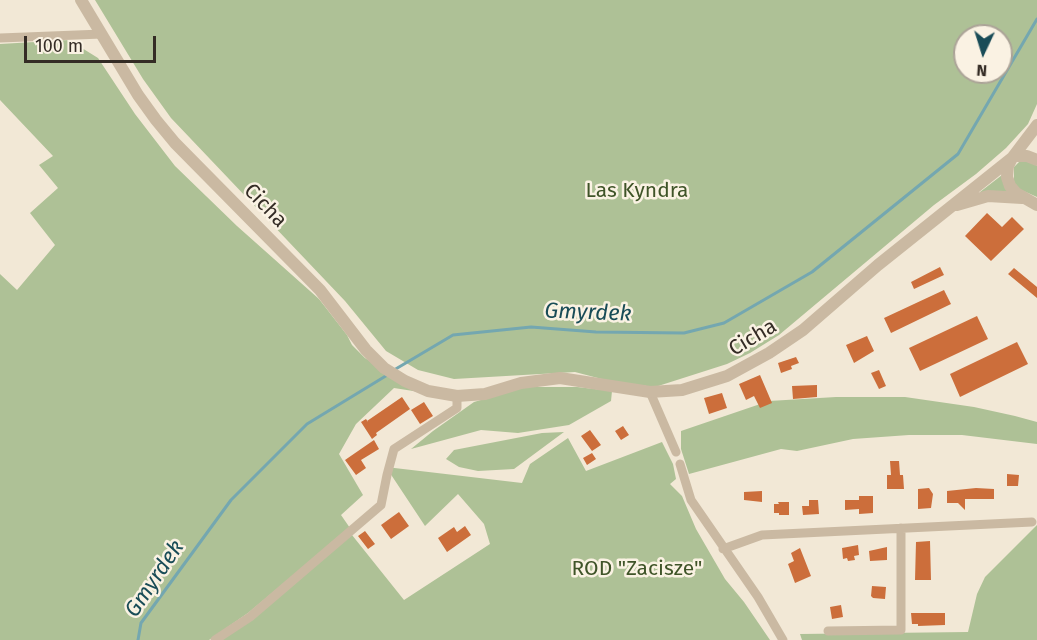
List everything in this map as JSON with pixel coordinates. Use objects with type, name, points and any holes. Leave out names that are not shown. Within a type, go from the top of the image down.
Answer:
[{"type":"street","name":"Cicha","points":[[81,0],[138,95],[175,143],[320,290],[366,350],[391,372],[429,391],[457,396],[485,394],[521,383],[560,378],[650,392],[682,390],[727,376],[769,353],[803,330],[878,265],[1012,158],[1037,124]]},
{"type":"street","points":[[0,38],[102,34]]},
{"type":"street","points":[[1032,202],[1016,193],[1010,186],[1007,177],[1008,166],[1012,158],[1016,156],[1027,156],[1037,160]]},
{"type":"street","points":[[950,207],[988,196],[1032,202]]},
{"type":"street","points":[[650,392],[676,452]]},
{"type":"street","points":[[215,640],[250,617],[381,505],[394,449],[457,408],[457,396]]},
{"type":"street","points":[[680,464],[691,500],[758,597],[783,640]]},
{"type":"street","points":[[723,549],[762,535],[1032,522]]},
{"type":"street","points":[[828,631],[901,630],[901,528]]},
{"type":"green space","name":"Las Kyndra","points":[[95,0],[1037,0],[1037,104],[1028,124],[1006,148],[779,335],[727,364],[655,387],[613,382],[575,372],[454,379],[418,370],[386,351],[345,301],[171,118],[143,79]]},
{"type":"green space","points":[[69,40],[98,58],[135,114],[175,166],[237,226],[319,299],[352,345],[365,358],[400,381],[426,393],[394,388],[356,424],[339,454],[363,495],[341,515],[350,528],[248,613],[209,640],[0,640],[0,274],[17,290],[55,245],[30,213],[58,188],[39,165],[53,156],[0,100],[0,44]]},
{"type":"green space","points":[[1020,161],[1030,161],[1037,166],[1037,197],[1019,189],[1014,183],[1014,167]]},
{"type":"green space","points":[[1002,175],[1008,193],[980,192]]},
{"type":"green space","points":[[525,387],[577,387],[612,391],[611,401],[569,425],[518,433],[481,430],[411,449],[474,402]]},
{"type":"green space","points":[[836,397],[905,397],[974,407],[1015,416],[1037,422],[1037,444],[962,435],[909,435],[853,439],[797,451],[781,449],[689,474],[681,449],[681,431],[769,401]]},
{"type":"green space","points":[[564,432],[514,469],[478,471],[459,467],[446,459],[454,450],[542,433]]},
{"type":"green space","name":"ROD \"Zacisze\"","points":[[568,438],[586,471],[662,442],[673,464],[676,479],[670,484],[682,496],[696,529],[725,579],[770,640],[221,640],[352,535],[404,600],[490,544],[484,524],[458,494],[425,526],[386,467],[522,483],[530,464]]},
{"type":"green space","points":[[1037,525],[1037,640],[802,640],[800,634],[968,632],[977,594],[985,577]]},
{"type":"building","points":[[987,213],[1002,227],[1012,217],[1024,229],[991,261],[965,236]]},
{"type":"building","points":[[940,267],[944,275],[914,289],[911,282]]},
{"type":"building","points":[[1014,268],[1037,287],[1037,298],[1008,274]]},
{"type":"building","points":[[944,290],[951,304],[891,333],[884,318]]},
{"type":"building","points":[[977,316],[988,339],[920,371],[909,348]]},
{"type":"building","points":[[867,336],[874,351],[854,363],[846,345]]},
{"type":"building","points":[[1017,342],[1028,364],[960,397],[950,374]]},
{"type":"building","points":[[796,357],[799,363],[791,366],[792,369],[781,373],[778,363]]},
{"type":"building","points":[[879,370],[886,386],[879,389],[871,373]]},
{"type":"building","points":[[760,375],[772,403],[760,408],[754,396],[746,400],[739,384]]},
{"type":"building","points":[[817,385],[817,397],[793,399],[792,386]]},
{"type":"building","points":[[722,393],[727,408],[709,414],[704,398]]},
{"type":"building","points":[[402,397],[410,409],[376,433],[377,435],[372,439],[361,422],[366,419],[367,421]]},
{"type":"building","points":[[424,402],[433,416],[420,424],[411,410]]},
{"type":"building","points":[[623,426],[629,435],[621,440],[615,431]]},
{"type":"building","points":[[590,430],[601,445],[592,451],[581,436]]},
{"type":"building","points":[[374,440],[379,449],[361,460],[366,468],[356,475],[345,460]]},
{"type":"building","points":[[592,453],[596,459],[587,465],[583,458]]},
{"type":"building","points":[[890,461],[899,461],[904,489],[887,489],[887,475],[891,475]]},
{"type":"building","points":[[1007,474],[1019,475],[1018,486],[1007,486]]},
{"type":"building","points":[[929,488],[933,494],[931,508],[918,509],[918,489]]},
{"type":"building","points":[[994,489],[994,499],[965,499],[965,510],[958,503],[947,503],[947,491]]},
{"type":"building","points":[[762,491],[762,502],[744,500],[744,492]]},
{"type":"building","points":[[859,496],[873,496],[873,513],[859,514],[859,509],[845,510],[845,500],[859,500]]},
{"type":"building","points":[[809,500],[818,500],[819,514],[803,515],[802,506],[809,506]]},
{"type":"building","points":[[778,502],[789,502],[789,515],[774,513],[774,504],[779,504]]},
{"type":"building","points":[[399,512],[409,526],[391,539],[381,525]]},
{"type":"building","points":[[465,526],[471,535],[447,552],[438,538],[454,527],[457,532]]},
{"type":"building","points":[[365,531],[375,544],[368,549],[358,536]]},
{"type":"building","points":[[930,541],[931,580],[915,580],[916,542]]},
{"type":"building","points":[[858,545],[859,555],[854,556],[855,560],[843,559],[842,548]]},
{"type":"building","points":[[887,547],[887,560],[870,561],[869,551]]},
{"type":"building","points":[[800,548],[811,576],[795,583],[788,564],[794,561],[791,553]]},
{"type":"building","points":[[872,586],[886,587],[885,599],[871,596]]},
{"type":"building","points":[[841,605],[843,617],[832,619],[830,607]]},
{"type":"building","points":[[911,613],[945,613],[945,625],[918,626],[918,624],[912,624]]},
{"type":"waterway","name":"Gmyrdek","points":[[394,370],[453,335],[531,327],[596,332],[684,333],[724,323],[812,272],[958,154],[1037,19]]},
{"type":"waterway","name":"Gmyrdek","points":[[138,640],[141,623],[231,500],[307,424],[389,374]]}]
